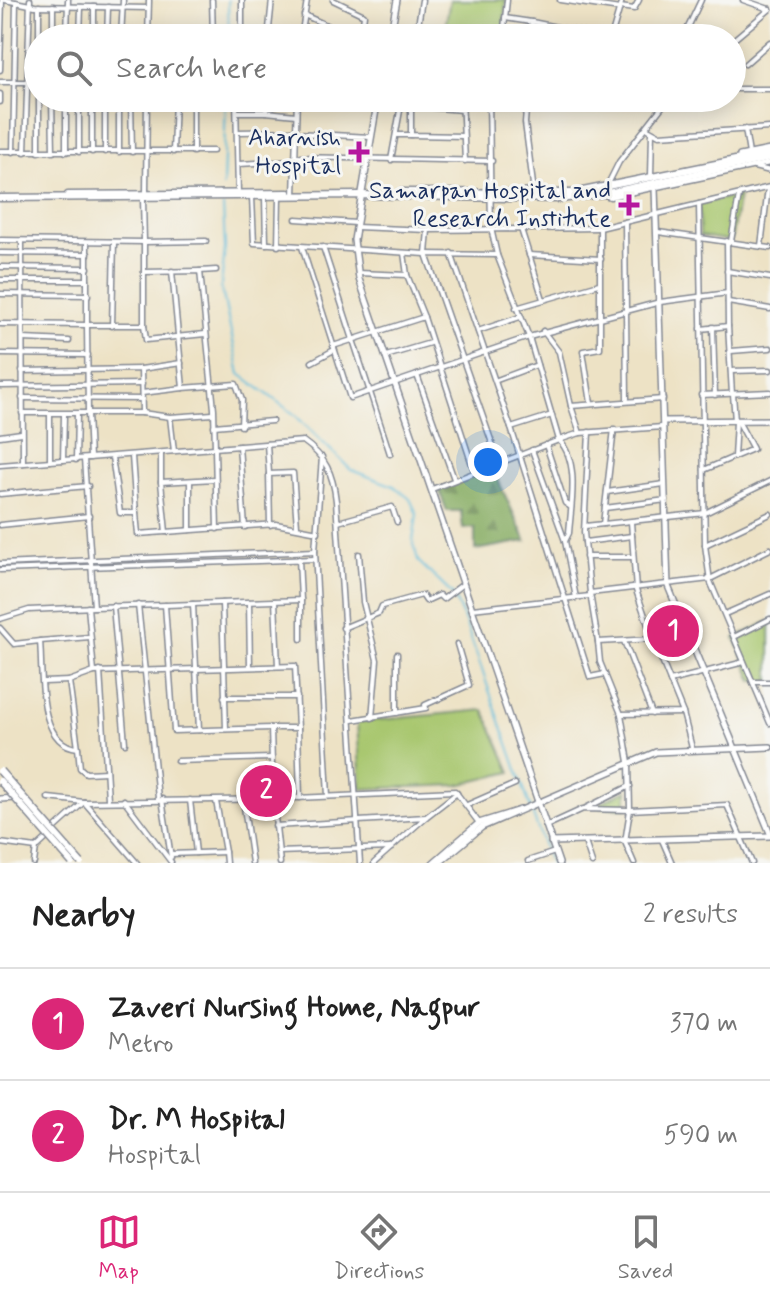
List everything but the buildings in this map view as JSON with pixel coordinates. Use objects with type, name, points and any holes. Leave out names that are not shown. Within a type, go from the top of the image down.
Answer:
[{"type":"main road","points":[[222,196],[238,193],[360,193],[534,196],[609,189],[770,156]]},
{"type":"main road","points":[[0,196],[145,198],[294,195]]},
{"type":"main road","points":[[0,769],[83,863]]},
{"type":"main road","points":[[0,769],[83,863]]},
{"type":"main road","points":[[0,782],[4,792],[71,863]]},
{"type":"main road","points":[[0,782],[71,863]]},
{"type":"street","points":[[0,70],[6,0],[39,6],[68,3],[94,7],[123,3],[148,8]]},
{"type":"street","points":[[81,24],[85,0]]},
{"type":"street","points":[[148,24],[149,0]]},
{"type":"street","points":[[212,0],[213,24]]},
{"type":"street","points":[[242,0],[242,24]]},
{"type":"street","points":[[269,24],[272,0]]},
{"type":"street","points":[[303,24],[307,0]]},
{"type":"street","points":[[333,0],[364,15],[362,24]]},
{"type":"street","points":[[418,24],[422,0]]},
{"type":"street","points":[[504,24],[507,0]]},
{"type":"street","points":[[560,0],[634,9],[639,0]]},
{"type":"street","points":[[615,24],[622,0]]},
{"type":"street","points":[[743,0],[770,9]]},
{"type":"street","points":[[392,24],[394,1]]},
{"type":"street","points":[[689,24],[698,1]]},
{"type":"street","points":[[13,152],[16,2]]},
{"type":"street","points":[[28,24],[29,2]]},
{"type":"street","points":[[67,24],[68,3]]},
{"type":"street","points":[[122,24],[123,3]]},
{"type":"street","points":[[51,4],[52,24]]},
{"type":"street","points":[[105,4],[106,24]]},
{"type":"street","points":[[39,6],[39,24]]},
{"type":"street","points":[[94,7],[94,24]]},
{"type":"street","points":[[746,29],[770,9]]},
{"type":"street","points":[[304,15],[325,24]]},
{"type":"street","points":[[505,18],[542,24]]},
{"type":"street","points":[[746,63],[770,42]]},
{"type":"street","points":[[0,82],[24,82]]},
{"type":"street","points":[[746,89],[770,89]]},
{"type":"street","points":[[0,94],[0,102]]},
{"type":"street","points":[[25,152],[26,112]]},
{"type":"street","points":[[39,112],[39,152]]},
{"type":"street","points":[[52,112],[53,152]]},
{"type":"street","points":[[66,112],[66,152]]},
{"type":"street","points":[[79,112],[79,152]]},
{"type":"street","points":[[92,112],[92,152]]},
{"type":"street","points":[[105,112],[105,152]]},
{"type":"street","points":[[119,112],[119,152]]},
{"type":"street","points":[[131,112],[132,152]]},
{"type":"street","points":[[147,112],[144,242],[146,340],[206,334]]},
{"type":"street","points":[[173,152],[174,112]]},
{"type":"street","points":[[193,112],[193,152]]},
{"type":"street","points":[[238,193],[237,112],[296,115]]},
{"type":"street","points":[[294,195],[296,112]]},
{"type":"street","points":[[375,112],[356,225],[358,273],[559,863]]},
{"type":"street","points":[[391,160],[400,112]]},
{"type":"street","points":[[411,112],[411,135]]},
{"type":"street","points":[[462,112],[465,161]]},
{"type":"street","points":[[490,112],[491,228],[497,255],[529,337],[559,440],[566,447],[572,473],[571,507],[565,541]]},
{"type":"street","points":[[526,112],[534,196]]},
{"type":"street","points":[[660,112],[650,130],[619,162],[609,189],[610,197],[753,166],[770,156]]},
{"type":"street","points":[[650,130],[670,135],[770,128]]},
{"type":"street","points":[[745,129],[749,154]]},
{"type":"street","points":[[650,130],[651,176]]},
{"type":"street","points":[[238,132],[370,137]]},
{"type":"street","points":[[396,135],[463,136]]},
{"type":"street","points":[[0,151],[213,151]]},
{"type":"street","points":[[609,189],[651,176],[749,154],[770,156]]},
{"type":"street","points":[[239,164],[295,159],[492,161]]},
{"type":"street","points":[[753,166],[770,171]]},
{"type":"street","points":[[551,842],[770,835],[706,672],[668,586],[655,188]]},
{"type":"street","points":[[296,219],[428,230],[600,228],[769,188],[761,246]]},
{"type":"street","points":[[734,457],[736,421],[727,271],[729,240],[739,195]]},
{"type":"street","points":[[252,197],[254,243],[404,253],[497,255]]},
{"type":"street","points":[[265,197],[266,244]]},
{"type":"street","points":[[278,246],[279,197]]},
{"type":"street","points":[[699,204],[705,545],[710,579],[744,662],[767,708],[770,723]]},
{"type":"street","points":[[625,222],[627,399]]},
{"type":"street","points":[[591,403],[583,351],[600,348],[600,228]]},
{"type":"street","points":[[521,229],[543,299]]},
{"type":"street","points":[[428,230],[426,254],[499,463]]},
{"type":"street","points":[[658,232],[770,248]]},
{"type":"street","points":[[0,240],[206,241]]},
{"type":"street","points":[[22,241],[23,463]]},
{"type":"street","points":[[87,242],[87,458],[94,607]]},
{"type":"street","points":[[112,326],[114,242]]},
{"type":"street","points":[[302,247],[350,398],[486,354],[543,331],[660,302],[728,293]]},
{"type":"street","points":[[323,247],[390,454]]},
{"type":"street","points":[[0,253],[88,254]]},
{"type":"street","points":[[404,253],[407,275],[424,317],[474,471]]},
{"type":"street","points":[[451,253],[497,380],[590,677],[605,674]]},
{"type":"street","points":[[529,255],[601,259]]},
{"type":"street","points":[[0,267],[88,268]]},
{"type":"street","points":[[144,272],[216,270]]},
{"type":"street","points":[[172,271],[183,388]]},
{"type":"street","points":[[200,271],[214,414],[217,529]]},
{"type":"street","points":[[727,271],[770,278]]},
{"type":"street","points":[[358,273],[407,275]]},
{"type":"street","points":[[0,280],[87,280]]},
{"type":"street","points":[[516,308],[599,284]]},
{"type":"street","points":[[0,294],[88,295]]},
{"type":"street","points":[[728,302],[770,309]]},
{"type":"street","points":[[312,362],[352,339],[424,317]]},
{"type":"street","points":[[478,331],[520,317]]},
{"type":"street","points":[[0,324],[144,325]]},
{"type":"street","points":[[701,329],[728,326]]},
{"type":"street","points":[[713,327],[715,395]]},
{"type":"street","points":[[543,331],[559,352],[580,433]]},
{"type":"street","points":[[23,339],[69,341]]},
{"type":"street","points":[[386,356],[430,342]]},
{"type":"street","points":[[731,351],[770,348]]},
{"type":"street","points":[[0,354],[88,355]]},
{"type":"street","points":[[22,371],[141,369],[181,363]]},
{"type":"street","points":[[497,380],[537,365]]},
{"type":"street","points":[[141,369],[142,413]]},
{"type":"street","points":[[731,371],[770,370]]},
{"type":"street","points":[[417,375],[454,479]]},
{"type":"street","points":[[0,386],[142,384]]},
{"type":"street","points":[[22,398],[142,396],[183,388],[236,384],[242,400],[241,426]]},
{"type":"street","points":[[701,395],[770,392]]},
{"type":"street","points":[[571,406],[627,399],[663,399]]},
{"type":"street","points":[[22,413],[142,413],[170,417],[214,414]]},
{"type":"street","points":[[50,414],[50,461]]},
{"type":"street","points":[[63,460],[64,414]]},
{"type":"street","points":[[76,460],[77,414]]},
{"type":"street","points":[[511,428],[552,415]]},
{"type":"street","points":[[170,417],[174,451]]},
{"type":"street","points":[[432,489],[580,433],[701,421],[770,420]]},
{"type":"street","points":[[214,426],[272,421]]},
{"type":"street","points":[[704,470],[753,449],[736,421]]},
{"type":"street","points":[[603,524],[614,429]]},
{"type":"street","points":[[589,432],[584,526],[586,557],[598,642],[605,674],[621,714],[629,762],[630,810],[625,842],[634,863]]},
{"type":"street","points":[[0,436],[22,433]]},
{"type":"street","points":[[0,465],[303,441],[322,457],[334,480],[338,522],[360,863]]},
{"type":"street","points":[[267,444],[270,525]]},
{"type":"street","points":[[239,445],[245,527]]},
{"type":"street","points":[[546,445],[565,503],[571,507]]},
{"type":"street","points":[[532,450],[565,541],[576,598]]},
{"type":"street","points":[[161,453],[166,532]]},
{"type":"street","points":[[132,455],[138,534],[270,525],[297,526],[306,532],[318,532]]},
{"type":"street","points":[[112,457],[120,513],[136,513]]},
{"type":"street","points":[[322,457],[315,559],[328,796]]},
{"type":"street","points":[[269,474],[293,473],[297,526]]},
{"type":"street","points":[[161,482],[215,479]]},
{"type":"street","points":[[190,481],[190,531]]},
{"type":"street","points":[[584,526],[705,513],[770,481]]},
{"type":"street","points":[[607,492],[665,484]]},
{"type":"street","points":[[0,494],[88,486]]},
{"type":"street","points":[[605,508],[666,500]]},
{"type":"street","points":[[338,522],[392,507],[397,522]]},
{"type":"street","points":[[705,545],[770,514]]},
{"type":"street","points":[[0,525],[90,516]]},
{"type":"street","points":[[631,522],[636,590],[683,713],[692,748]]},
{"type":"street","points":[[585,542],[632,536]]},
{"type":"street","points":[[472,609],[710,579],[770,549]]},
{"type":"street","points":[[0,564],[315,551]]},
{"type":"street","points":[[359,554],[366,618],[377,660],[372,718]]},
{"type":"street","points":[[586,557],[633,557]]},
{"type":"street","points":[[134,558],[135,565]]},
{"type":"street","points":[[299,559],[301,639]]},
{"type":"street","points":[[0,570],[315,559]]},
{"type":"street","points":[[343,628],[379,613],[382,606],[422,595],[426,601],[439,595],[443,599],[463,584]]},
{"type":"street","points":[[725,615],[770,594]]},
{"type":"street","points":[[0,619],[29,610],[301,600]]},
{"type":"street","points":[[275,601],[278,666]]},
{"type":"street","points":[[249,602],[250,667]]},
{"type":"street","points":[[222,603],[226,730]]},
{"type":"street","points":[[193,604],[199,730]]},
{"type":"street","points":[[138,605],[160,799],[172,862]]},
{"type":"street","points":[[165,605],[174,731],[298,728]]},
{"type":"street","points":[[113,606],[125,743]]},
{"type":"street","points":[[88,607],[108,799]]},
{"type":"street","points":[[734,637],[770,619]]},
{"type":"street","points":[[0,628],[14,644],[90,637]]},
{"type":"street","points":[[598,642],[653,639]]},
{"type":"street","points":[[40,641],[50,729],[62,744],[78,748]]},
{"type":"street","points":[[624,641],[652,714]]},
{"type":"street","points":[[352,720],[426,708],[425,705],[469,685],[457,644]]},
{"type":"street","points":[[396,715],[397,654]]},
{"type":"street","points":[[670,681],[744,662]]},
{"type":"street","points":[[44,682],[69,681],[97,671],[295,666],[300,798]]},
{"type":"street","points":[[69,681],[80,768],[86,773],[106,772]]},
{"type":"street","points":[[753,682],[770,682]]},
{"type":"street","points":[[224,697],[297,697]]},
{"type":"street","points":[[621,714],[683,713]]},
{"type":"street","points":[[271,728],[273,799],[280,863]]},
{"type":"street","points":[[433,863],[480,825],[539,804],[656,752],[733,746],[770,747]]},
{"type":"street","points":[[177,761],[272,758]]},
{"type":"street","points":[[467,805],[515,784]]},
{"type":"street","points":[[546,826],[630,786]]},
{"type":"street","points":[[4,792],[20,790]]},
{"type":"street","points":[[457,793],[480,825]]},
{"type":"street","points":[[48,798],[84,802],[108,799],[243,800],[457,793]]},
{"type":"street","points":[[374,863],[457,793]]},
{"type":"street","points":[[0,799],[26,798]]},
{"type":"street","points":[[123,799],[172,862]]},
{"type":"street","points":[[189,799],[196,853]]},
{"type":"street","points":[[216,800],[226,863]]},
{"type":"street","points":[[243,800],[252,863]]},
{"type":"street","points":[[34,863],[36,848],[84,802]]},
{"type":"street","points":[[84,802],[137,863]]},
{"type":"street","points":[[583,809],[727,805],[752,863]]},
{"type":"street","points":[[275,826],[426,817]]},
{"type":"street","points":[[439,863],[480,825]]},
{"type":"street","points":[[662,840],[672,863]]},
{"type":"street","points":[[585,842],[592,863]]},
{"type":"street","points":[[0,843],[36,848]]},
{"type":"street","points":[[278,852],[391,848]]},
{"type":"street","points":[[171,854],[225,852]]},
{"type":"street","points":[[527,862],[555,852]]},
{"type":"green space","points":[[450,0],[506,0],[504,24],[446,24]]},
{"type":"green space","points":[[739,195],[731,241],[700,236],[699,204]]},
{"type":"green space","points":[[493,469],[526,541],[475,550],[475,528],[463,529],[461,511],[447,511],[439,490]]},
{"type":"green space","points":[[770,621],[770,681],[753,681],[735,638]]},
{"type":"green space","points":[[484,710],[511,772],[458,785],[361,789],[357,722]]},
{"type":"green space","points":[[627,790],[626,808],[592,807]]},
{"type":"waterway","points":[[228,0],[229,24]]},
{"type":"waterway","points":[[223,186],[226,112]]},
{"type":"waterway","points":[[223,206],[225,248],[221,286],[240,374],[294,414],[351,470],[394,486],[410,499],[417,514],[413,541],[418,561],[453,595],[464,619],[550,863]]},
{"type":"railway","points":[[0,774],[77,863]]},
{"type":"place","name":"Aharnish Hospital","points":[[359,152]]},
{"type":"place","name":"Samarpan Hospital and Research Institute","points":[[629,205]]},
{"type":"place","name":"Zaveri Nursing Home, Nagpur","points":[[673,631]]},
{"type":"place","name":"Dr. M Hospital","points":[[266,791]]}]
